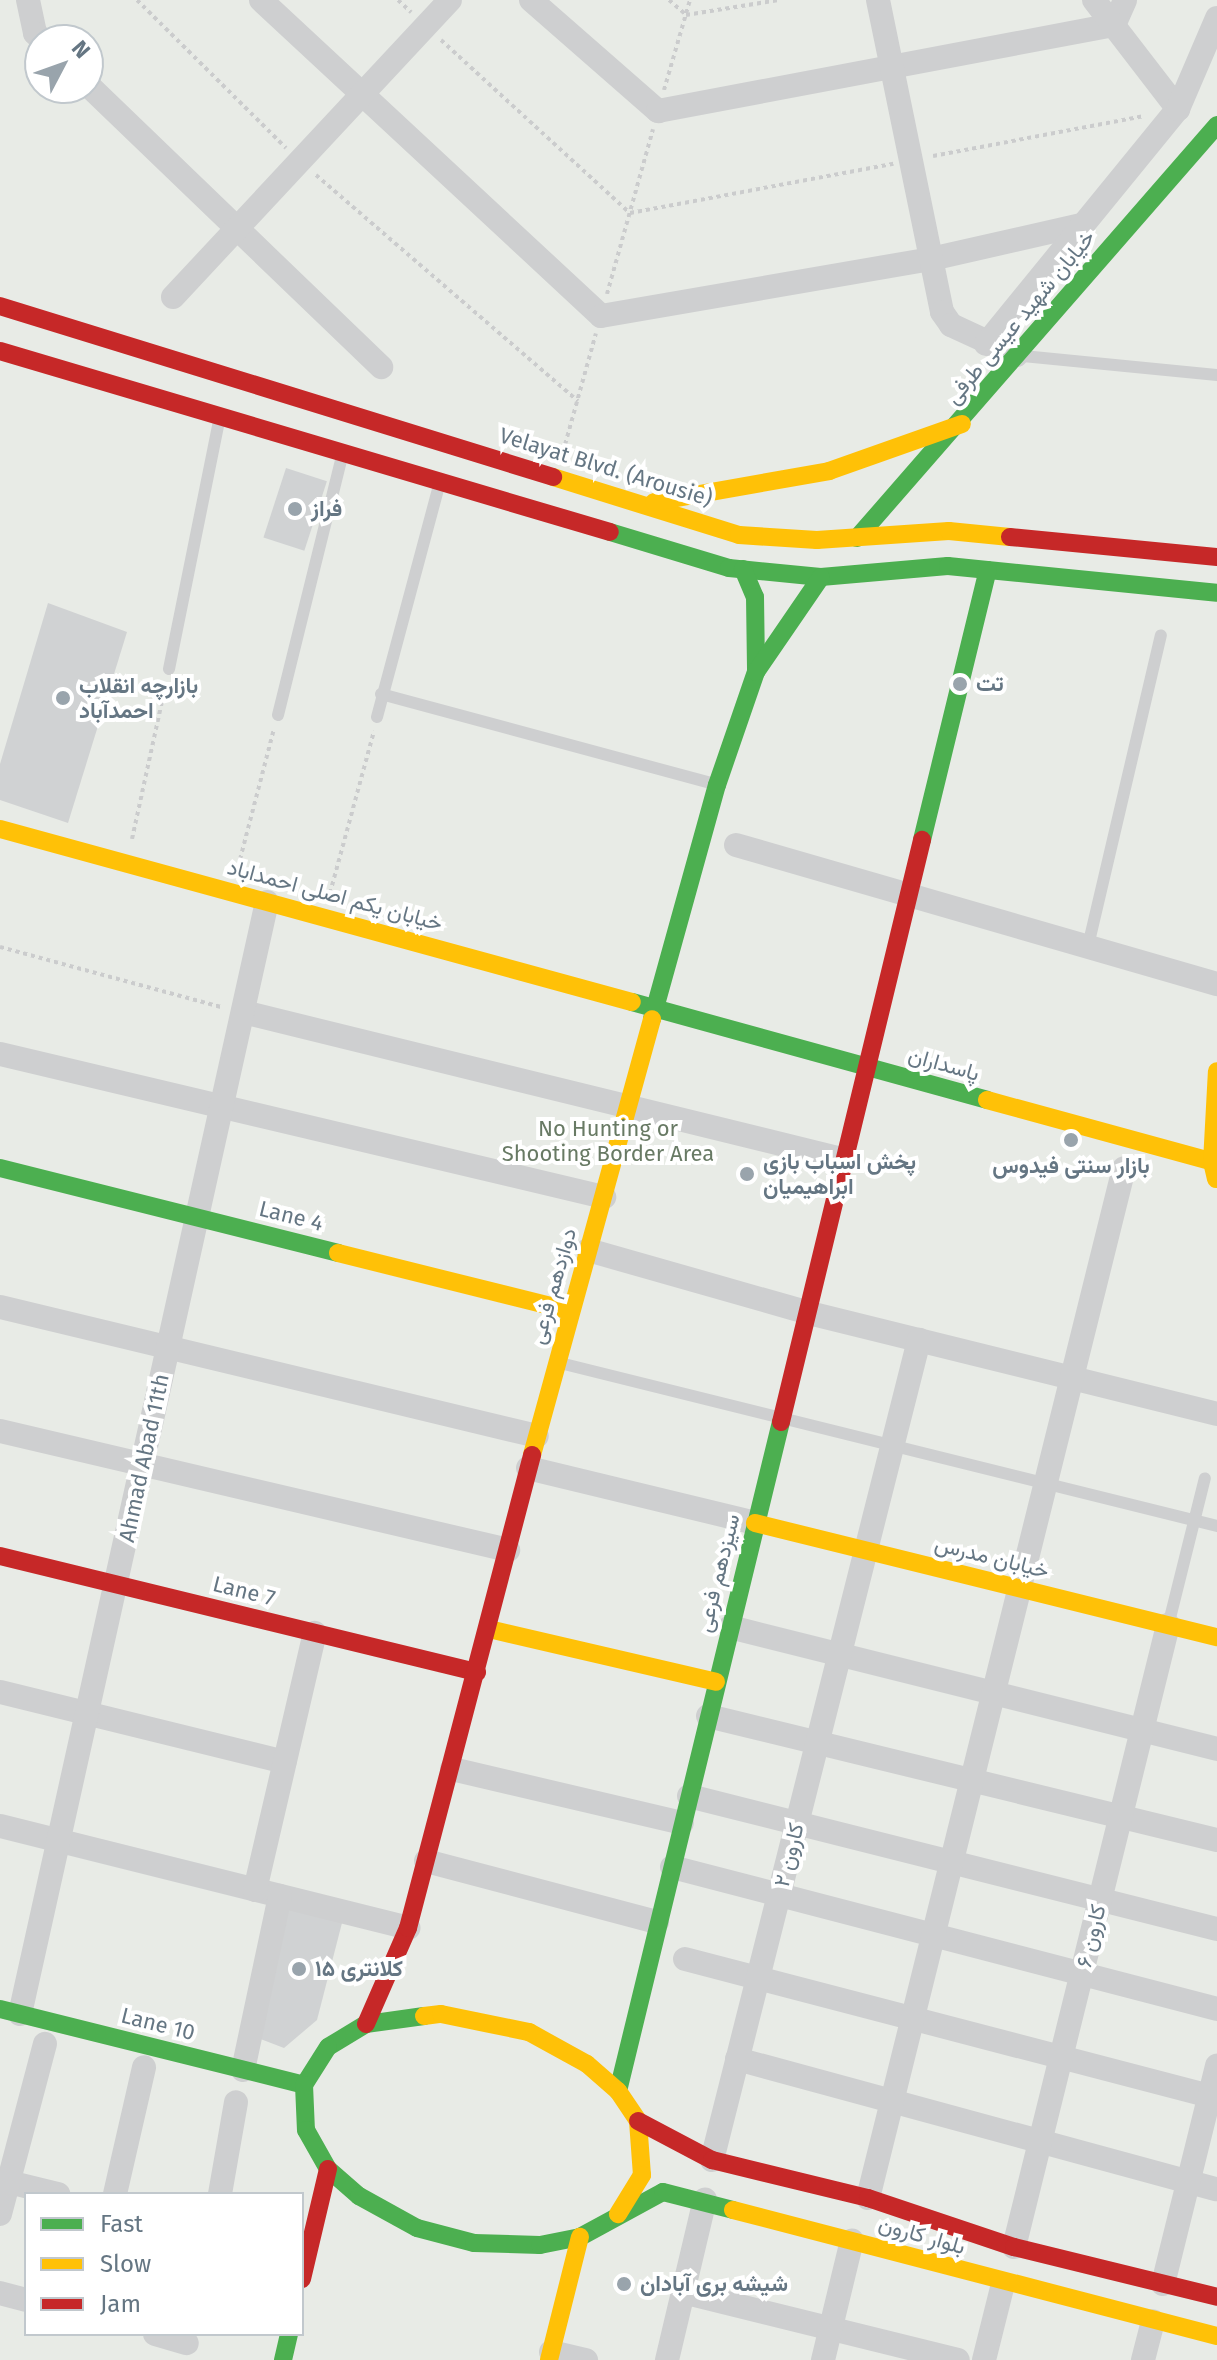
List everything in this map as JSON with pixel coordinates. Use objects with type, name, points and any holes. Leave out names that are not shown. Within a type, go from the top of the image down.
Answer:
[{"type":"street","points":[[28,0],[34,24]]},
{"type":"street","points":[[261,0],[601,316],[931,259],[1081,225]]},
{"type":"street","points":[[173,297],[450,0]]},
{"type":"street","points":[[531,0],[658,111],[892,70],[1114,25]]},
{"type":"street","points":[[878,0],[942,312],[951,325],[986,344],[1016,355]]},
{"type":"street","points":[[1094,0],[1178,109]]},
{"type":"street","points":[[1114,25],[1125,0]]},
{"type":"street","points":[[986,344],[1178,109],[1217,18]]},
{"type":"street","points":[[104,100],[381,367]]},
{"type":"street","name":"خیابان شهید عیسی طرفی","points":[[821,577],[962,424],[1016,355],[1217,125]]},
{"type":"street","name":"Velayat Blvd. (Arousie)","points":[[0,306],[645,503],[739,535],[857,538],[949,531],[1217,557]]},
{"type":"street","points":[[0,351],[743,569],[821,577],[902,567],[988,570],[1217,593]]},
{"type":"street","points":[[349,452],[366,438],[367,419]]},
{"type":"street","points":[[645,503],[784,482],[874,457],[962,424]]},
{"type":"street","points":[[421,473],[419,454],[431,439]]},
{"type":"street","points":[[743,569],[755,597],[756,672]]},
{"type":"street","name":"سیزدهم فرعی","points":[[618,2091],[864,1066],[988,570]]},
{"type":"street","name":"دوازدهم فرعی","points":[[366,2024],[408,1928],[489,1629],[556,1362],[658,1007],[717,785],[756,672],[821,577]]},
{"type":"street","name":"خیابان یکم اصلی احمداباد","points":[[0,829],[658,1007]]},
{"type":"street","points":[[736,845],[1217,984]]},
{"type":"street","name":"Ahmad Abad 11th","points":[[10,2011],[59,1841],[267,902]]},
{"type":"street","name":"پاسداران","points":[[658,1007],[1214,1163]]},
{"type":"street","points":[[243,1012],[842,1159]]},
{"type":"street","points":[[0,1054],[604,1197]]},
{"type":"street","points":[[1217,1071],[1214,1163],[1217,1184]]},
{"type":"street","name":"Lane 4","points":[[0,1168],[571,1311]]},
{"type":"street","points":[[868,2198],[1124,1168]]},
{"type":"street","points":[[588,1250],[805,1312],[1217,1414]]},
{"type":"street","points":[[0,1307],[537,1436]]},
{"type":"street","name":"کارون ۲","points":[[712,2160],[919,1340]]},
{"type":"street","points":[[0,1431],[508,1550]]},
{"type":"street","points":[[528,1468],[755,1523]]},
{"type":"street","name":"خیابان مدرس","points":[[755,1523],[1217,1637]]},
{"type":"street","name":"Lane 7","points":[[0,1556],[477,1672]]},
{"type":"street","name":"کارون ۶","points":[[1014,2247],[1168,1625]]},
{"type":"street","points":[[730,1627],[1217,1749]]},
{"type":"street","points":[[489,1629],[716,1682]]},
{"type":"street","points":[[255,1890],[315,1633]]},
{"type":"street","points":[[0,1692],[285,1762]]},
{"type":"street","points":[[708,1716],[1217,1840]]},
{"type":"street","points":[[452,1769],[682,1823]]},
{"type":"street","points":[[689,1796],[1217,1929]]},
{"type":"street","points":[[0,1826],[408,1928]]},
{"type":"street","points":[[426,1861],[657,1922]]},
{"type":"street","points":[[672,1867],[1217,2009]]},
{"type":"street","points":[[243,2070],[280,1896]]},
{"type":"street","points":[[685,1959],[1213,2097]]},
{"type":"street","name":"Lane 10","points":[[10,2011],[304,2085]]},
{"type":"street","points":[[586,2360],[550,2356],[580,2237],[505,2246],[445,2236],[389,2215],[328,2169],[306,2130],[304,2085],[328,2047],[366,2024],[406,2015],[473,2017],[558,2045],[618,2091],[638,2121],[642,2175],[618,2214]]},
{"type":"street","points":[[0,2214],[4,2181],[45,2044]]},
{"type":"street","points":[[737,2059],[1217,2189]]},
{"type":"street","points":[[1163,2284],[1213,2097],[1217,2066]]},
{"type":"street","points":[[115,2192],[144,2067]]},
{"type":"street","points":[[220,2192],[236,2102]]},
{"type":"street","name":"بلوار کارون","points":[[638,2121],[712,2160],[868,2198],[1014,2247],[1217,2297]]},
{"type":"street","points":[[304,2263],[328,2169]]},
{"type":"street","points":[[4,2181],[50,2192]]},
{"type":"street","name":"بلوار کارون","points":[[580,2237],[663,2192],[705,2199],[1003,2284],[1217,2336]]},
{"type":"street","points":[[667,2360],[705,2199]]},
{"type":"street","points":[[823,2360],[852,2240]]},
{"type":"street","points":[[984,2360],[1003,2284]]},
{"type":"street","points":[[683,2292],[958,2360]]},
{"type":"street","points":[[0,2293],[24,2299]]},
{"type":"street","points":[[1143,2360],[1153,2321]]},
{"type":"street","points":[[160,2336],[187,2346]]},
{"type":"street","points":[[283,2360],[289,2336]]},
{"type":"lane","points":[[1016,355],[1217,375]]},
{"type":"lane","points":[[169,669],[221,414]]},
{"type":"lane","points":[[278,715],[349,452]]},
{"type":"lane","points":[[377,717],[441,479]]},
{"type":"lane","points":[[1088,946],[1161,635]]},
{"type":"lane","points":[[381,694],[717,785]]},
{"type":"lane","points":[[556,1362],[1217,1526]]},
{"type":"lane","points":[[1168,1625],[1205,1478]]},
{"type":"path","points":[[137,0],[300,161],[578,401]]},
{"type":"path","points":[[398,0],[630,213]]},
{"type":"path","points":[[669,0],[686,15]]},
{"type":"path","points":[[555,476],[690,0]]},
{"type":"path","points":[[686,15],[779,0]]},
{"type":"path","points":[[630,213],[1178,109]]},
{"type":"path","points":[[127,864],[169,669]]},
{"type":"path","points":[[232,893],[278,715]]},
{"type":"path","points":[[324,916],[377,717]]},
{"type":"path","points":[[0,947],[243,1012]]},
{"type":"green space","name":"No Hunting or Shooting Border Area","points":[[0,0],[1217,0],[1217,2360],[0,2360]]},
{"type":"building","name":"فراز","points":[[286,468],[327,481],[304,551],[263,537]]},
{"type":"building","name":"بازارچه انقلاب احمدآباد","points":[[48,603],[127,632],[68,823],[0,800],[0,764]]},
{"type":"building","name":"کلانتری ۱۵","points":[[286,1906],[343,1919],[317,2020],[284,2048],[250,2035]]},
{"type":"traffic: fast","points":[[857,538],[1217,125]]},
{"type":"traffic: fast","points":[[610,532],[729,568],[821,577],[948,566],[1217,593]]},
{"type":"traffic: fast","points":[[743,569],[755,597],[756,672]]},
{"type":"traffic: fast","points":[[922,840],[988,570]]},
{"type":"traffic: fast","points":[[652,1019],[717,785],[756,672],[821,577]]},
{"type":"traffic: fast","points":[[632,1002],[987,1100]]},
{"type":"traffic: fast","points":[[0,1168],[338,1253]]},
{"type":"traffic: fast","points":[[618,2091],[781,1422]]},
{"type":"traffic: fast","points":[[0,2009],[304,2085]]},
{"type":"traffic: fast","points":[[424,2016],[366,2024],[328,2047],[304,2085],[306,2130],[328,2169],[359,2196],[417,2228],[474,2243],[540,2245],[580,2237],[663,2192],[733,2210]]},
{"type":"traffic: fast","points":[[283,2360],[289,2336]]},
{"type":"traffic: slow","points":[[654,502],[829,471],[962,424]]},
{"type":"traffic: slow","points":[[553,477],[739,535],[817,540],[949,531],[1010,537]]},
{"type":"traffic: slow","points":[[0,829],[632,1002]]},
{"type":"traffic: slow","points":[[532,1455],[652,1019]]},
{"type":"traffic: slow","points":[[1216,1179],[1212,1162],[1217,1071]]},
{"type":"traffic: slow","points":[[987,1100],[1217,1163]]},
{"type":"traffic: slow","points":[[338,1253],[571,1311]]},
{"type":"traffic: slow","points":[[755,1523],[1217,1637]]},
{"type":"traffic: slow","points":[[489,1629],[716,1682]]},
{"type":"traffic: slow","points":[[424,2016],[441,2014],[529,2032],[587,2064],[618,2091],[638,2121],[642,2175],[618,2214]]},
{"type":"traffic: slow","points":[[733,2210],[1217,2336]]},
{"type":"traffic: slow","points":[[549,2360],[580,2237]]},
{"type":"traffic: jam","points":[[0,306],[553,477]]},
{"type":"traffic: jam","points":[[0,351],[610,532]]},
{"type":"traffic: jam","points":[[1010,537],[1217,557]]},
{"type":"traffic: jam","points":[[781,1422],[922,840]]},
{"type":"traffic: jam","points":[[366,2024],[408,1928],[532,1455]]},
{"type":"traffic: jam","points":[[0,1556],[477,1672]]},
{"type":"traffic: jam","points":[[638,2121],[712,2160],[868,2198],[1014,2247],[1217,2297]]},
{"type":"traffic: jam","points":[[304,2271],[328,2169]]},
{"type":"place","name":"فراز","points":[[295,509]]},
{"type":"place","name":"تت","points":[[960,684]]},
{"type":"place","name":"بازارچه انقلاب احمدآباد","points":[[63,698]]},
{"type":"place","name":"بازار سنتی فیدوس","points":[[1071,1140]]},
{"type":"place","name":"پخش اسباب بازی ابراهیمیان","points":[[747,1174]]},
{"type":"place","name":"کلانتری ۱۵","points":[[299,1969]]},
{"type":"place","name":"شیشه بری آبادان","points":[[624,2284]]}]
